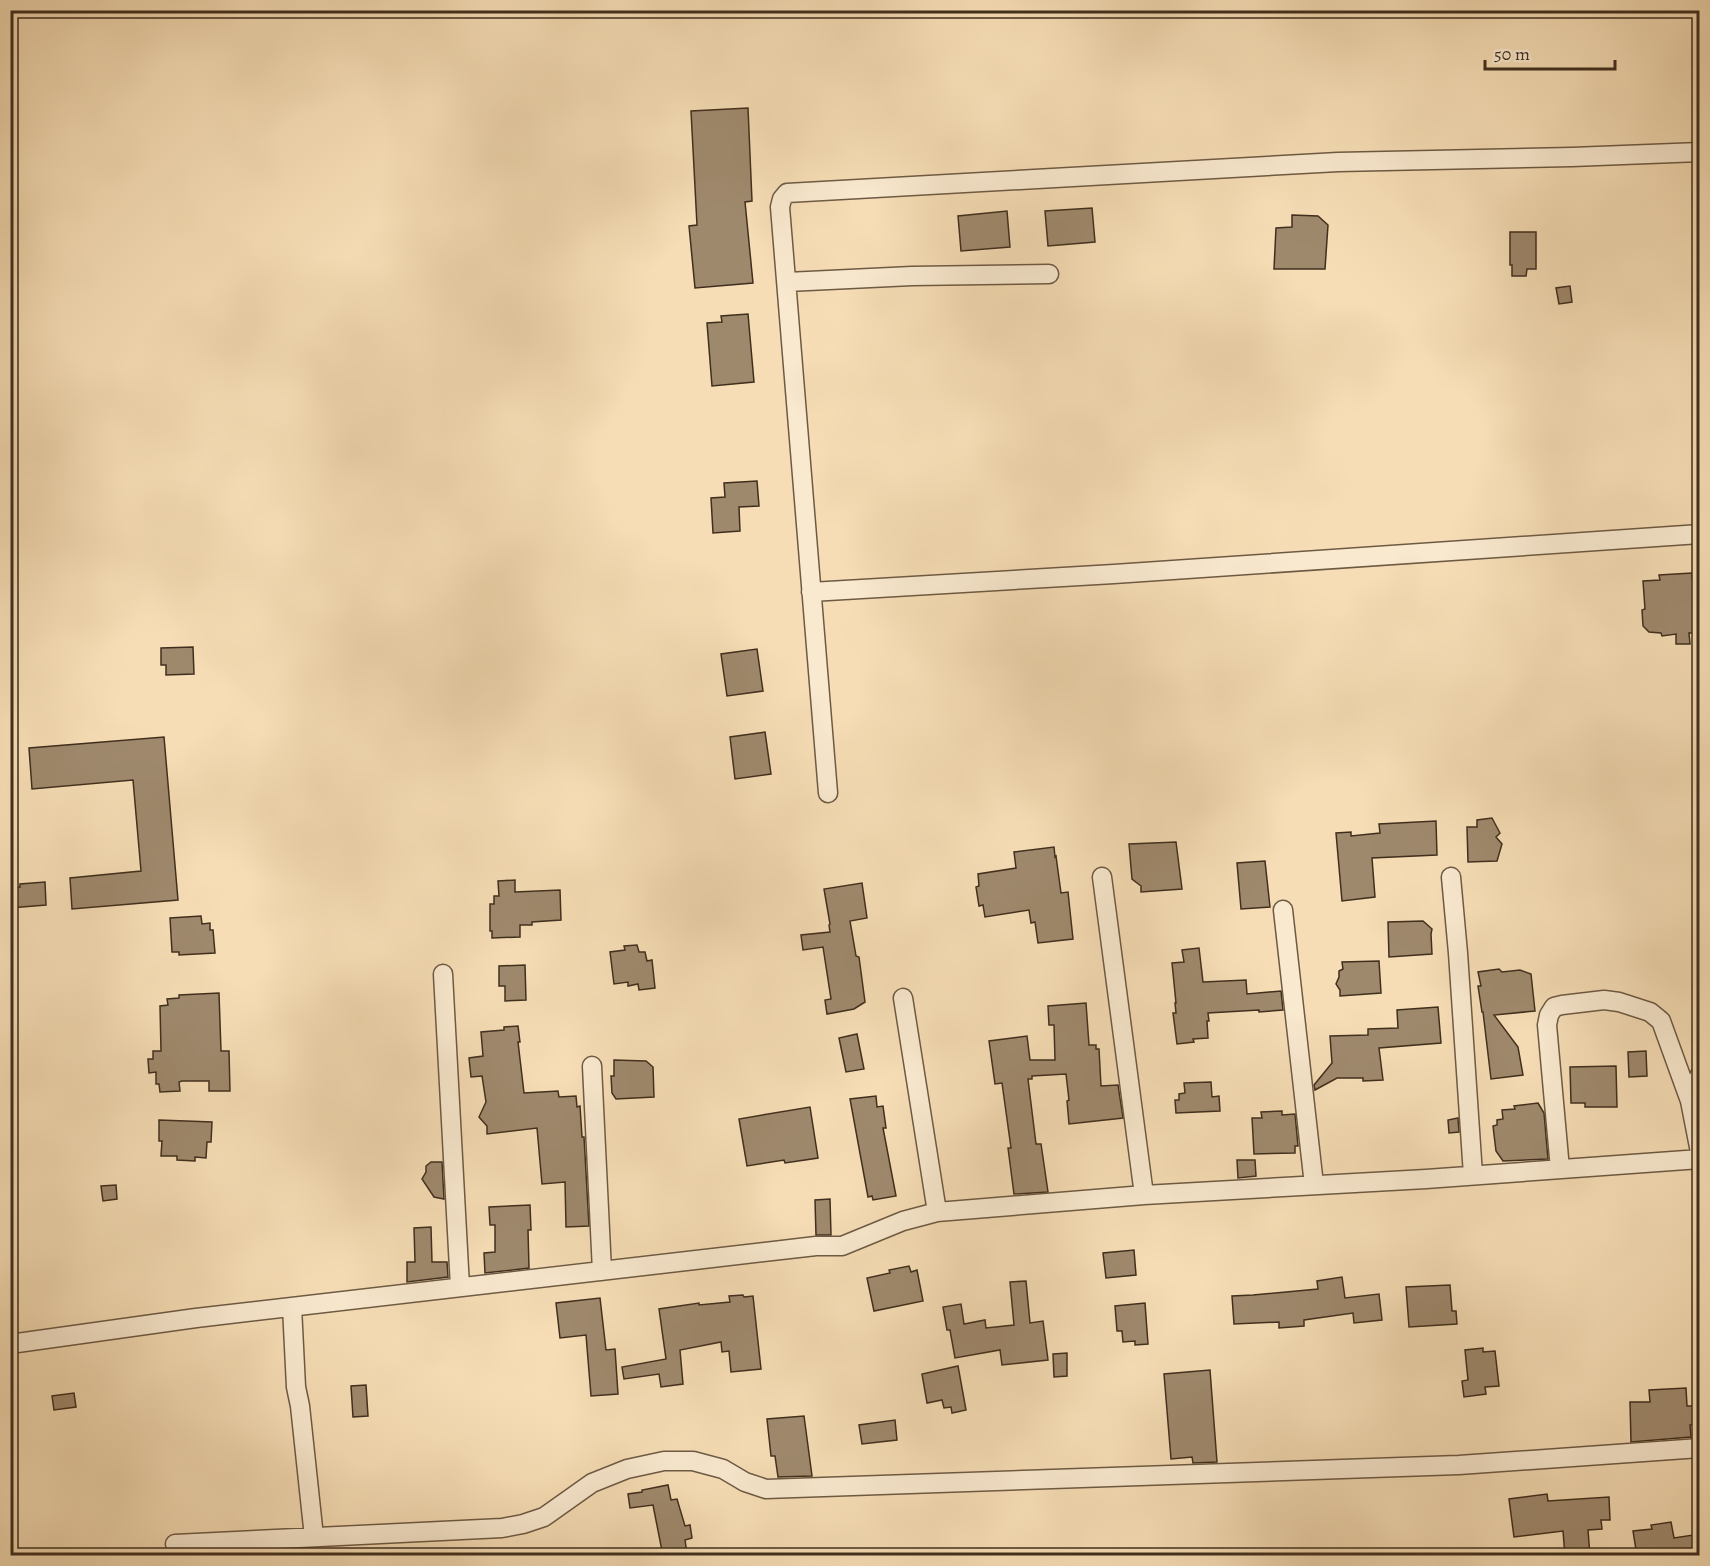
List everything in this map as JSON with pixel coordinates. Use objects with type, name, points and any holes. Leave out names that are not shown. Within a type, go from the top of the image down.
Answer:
[{"type":"street","points":[[828,794],[780,207],[787,193],[1338,162],[1700,152]]},
{"type":"street","points":[[787,282],[912,276],[1049,274]]},
{"type":"street","points":[[812,592],[1700,534]]},
{"type":"street","points":[[1102,877],[1144,1195]]},
{"type":"street","points":[[1451,877],[1473,1175]]},
{"type":"street","points":[[1283,910],[1314,1185]]},
{"type":"street","points":[[443,974],[460,1287]]},
{"type":"street","points":[[903,998],[937,1212]]},
{"type":"street","points":[[1560,1169],[1547,1025],[1549,1015],[1554,1007],[1604,1000],[1619,1002],[1650,1012],[1661,1021],[1690,1101],[1700,1152]]},
{"type":"street","points":[[592,1066],[602,1271]]},
{"type":"street","points":[[1690,1101],[1693,1088],[1700,1075]]},
{"type":"street","points":[[10,1344],[196,1318],[816,1246],[842,1246],[903,1221],[937,1212],[1144,1195],[1473,1175],[1700,1158]]},
{"type":"street","points":[[292,1307],[296,1387],[314,1537]]},
{"type":"street","points":[[175,1544],[502,1528],[523,1524],[544,1516],[592,1483],[627,1468],[664,1461],[693,1461],[723,1469],[745,1482],[766,1489],[1459,1464],[1700,1448]]},
{"type":"building","points":[[748,108],[752,201],[745,202],[753,283],[695,288],[689,226],[697,225],[691,111]]},
{"type":"building","points":[[1092,208],[1095,242],[1048,246],[1045,211]]},
{"type":"building","points":[[1007,211],[1010,247],[961,251],[958,216]]},
{"type":"building","points":[[1292,215],[1318,216],[1328,225],[1325,269],[1274,269],[1276,228],[1292,227]]},
{"type":"building","points":[[1510,232],[1536,232],[1536,269],[1527,269],[1526,276],[1512,276]]},
{"type":"building","points":[[1570,286],[1572,302],[1559,304],[1556,288]]},
{"type":"building","points":[[748,314],[754,382],[712,386],[707,323],[722,322],[721,316]]},
{"type":"building","points":[[757,481],[759,506],[739,507],[740,531],[713,533],[711,498],[725,497],[724,483]]},
{"type":"building","points":[[1692,573],[1692,579],[1700,578],[1700,633],[1689,633],[1690,644],[1676,644],[1676,634],[1662,636],[1661,633],[1649,632],[1643,626],[1642,610],[1645,609],[1643,581],[1660,580],[1659,575]]},
{"type":"building","points":[[193,647],[194,674],[166,675],[166,665],[161,665],[161,648]]},
{"type":"building","points":[[757,649],[763,691],[727,696],[721,654]]},
{"type":"building","points":[[765,732],[771,774],[735,779],[730,737]]},
{"type":"building","points":[[164,737],[178,900],[72,909],[70,878],[141,871],[133,780],[32,789],[29,748]]},
{"type":"building","points":[[1492,818],[1500,833],[1496,837],[1502,844],[1497,861],[1468,862],[1467,827],[1477,827],[1477,820]]},
{"type":"building","points":[[1436,821],[1437,855],[1372,858],[1375,897],[1342,901],[1336,833],[1351,832],[1351,836],[1380,833],[1379,824]]},
{"type":"building","points":[[1176,842],[1182,889],[1141,892],[1141,886],[1132,879],[1129,844]]},
{"type":"building","points":[[1054,847],[1061,893],[1068,892],[1073,939],[1038,943],[1035,922],[1031,923],[1029,910],[985,917],[983,905],[979,906],[976,887],[979,886],[978,874],[1016,868],[1014,852]]},
{"type":"building","points":[[1265,861],[1270,907],[1241,909],[1237,863]]},
{"type":"building","points":[[515,880],[515,892],[560,890],[561,920],[520,925],[520,937],[492,938],[490,904],[494,904],[494,896],[499,896],[498,881]]},
{"type":"building","points":[[45,882],[46,905],[10,908],[10,888],[20,887],[20,884]]},
{"type":"building","points":[[862,883],[867,918],[850,921],[856,956],[859,957],[865,1002],[854,1009],[827,1014],[825,1000],[831,999],[823,947],[803,950],[801,935],[830,932],[824,889]]},
{"type":"building","points":[[201,916],[202,924],[210,923],[210,930],[213,930],[215,953],[179,955],[179,952],[172,952],[170,918]]},
{"type":"building","points":[[1423,921],[1432,929],[1432,954],[1389,957],[1388,922]]},
{"type":"building","points":[[637,945],[639,952],[645,952],[647,961],[652,960],[655,988],[639,990],[638,984],[628,986],[628,982],[614,984],[610,952],[625,950],[624,946]]},
{"type":"building","points":[[1199,948],[1203,982],[1246,980],[1247,994],[1281,991],[1283,1010],[1208,1013],[1208,1038],[1193,1039],[1194,1042],[1177,1044],[1173,1013],[1176,1013],[1176,1003],[1172,963],[1184,962],[1182,950]]},
{"type":"building","points":[[1379,961],[1381,993],[1340,996],[1340,990],[1336,984],[1339,971],[1343,969],[1342,962]]},
{"type":"building","points":[[525,965],[526,1000],[505,1001],[505,986],[499,986],[499,966]]},
{"type":"building","points":[[1499,969],[1502,972],[1520,970],[1531,974],[1535,1011],[1494,1015],[1518,1047],[1523,1075],[1491,1079],[1478,972]]},
{"type":"building","points":[[219,993],[221,1051],[229,1051],[230,1091],[209,1091],[209,1081],[182,1081],[179,1082],[180,1091],[160,1092],[159,1084],[156,1084],[156,1072],[149,1073],[148,1059],[153,1059],[153,1051],[161,1051],[160,1006],[168,1005],[167,999],[179,998],[179,995]]},
{"type":"building","points":[[1086,1003],[1089,1045],[1096,1045],[1096,1049],[1099,1049],[1101,1086],[1118,1085],[1123,1118],[1069,1124],[1066,1074],[1032,1076],[1032,1079],[1028,1079],[1036,1144],[1041,1144],[1048,1192],[1014,1194],[1008,1148],[1011,1148],[1002,1083],[995,1084],[989,1041],[1027,1036],[1030,1060],[1055,1060],[1054,1025],[1049,1025],[1048,1006]]},
{"type":"building","points":[[1438,1007],[1441,1043],[1379,1048],[1383,1080],[1363,1081],[1363,1078],[1337,1078],[1315,1090],[1314,1085],[1332,1063],[1330,1036],[1368,1035],[1368,1029],[1398,1028],[1397,1010]]},
{"type":"building","points":[[518,1026],[524,1093],[558,1091],[559,1097],[576,1096],[577,1107],[580,1106],[589,1226],[566,1227],[565,1182],[542,1184],[537,1128],[487,1134],[487,1126],[479,1117],[486,1102],[482,1076],[471,1077],[469,1058],[483,1056],[481,1032]]},
{"type":"building","points":[[857,1034],[864,1069],[846,1072],[839,1038]]},
{"type":"building","points":[[1646,1051],[1647,1076],[1629,1077],[1628,1052]]},
{"type":"building","points":[[614,1060],[646,1061],[653,1067],[654,1097],[616,1099],[612,1093],[611,1076],[614,1076]]},
{"type":"building","points":[[1616,1066],[1617,1107],[1585,1107],[1585,1103],[1571,1103],[1570,1067]]},
{"type":"building","points":[[1211,1082],[1212,1097],[1219,1096],[1220,1111],[1176,1113],[1175,1100],[1179,1100],[1179,1094],[1185,1093],[1184,1083]]},
{"type":"building","points":[[876,1096],[877,1107],[883,1106],[886,1128],[883,1128],[896,1196],[873,1200],[872,1196],[868,1197],[850,1099]]},
{"type":"building","points":[[1538,1103],[1544,1113],[1548,1159],[1503,1161],[1496,1151],[1493,1126],[1497,1125],[1497,1120],[1503,1119],[1502,1110]]},
{"type":"building","points":[[810,1107],[818,1158],[785,1163],[784,1160],[747,1166],[739,1119]]},
{"type":"building","points":[[1282,1111],[1282,1115],[1295,1114],[1298,1146],[1295,1146],[1295,1153],[1254,1154],[1252,1118],[1262,1118],[1261,1112]]},
{"type":"building","points":[[1458,1118],[1459,1132],[1449,1133],[1448,1120]]},
{"type":"building","points":[[159,1120],[212,1122],[211,1142],[207,1142],[206,1158],[195,1157],[195,1161],[177,1160],[177,1156],[161,1156],[162,1141],[159,1141]]},
{"type":"building","points":[[1237,1160],[1255,1160],[1256,1176],[1238,1178]]},
{"type":"building","points":[[431,1162],[442,1162],[444,1199],[434,1197],[422,1179],[426,1166]]},
{"type":"building","points":[[116,1185],[117,1199],[103,1201],[101,1186]]},
{"type":"building","points":[[830,1199],[831,1235],[816,1235],[815,1200]]},
{"type":"building","points":[[530,1205],[529,1268],[485,1273],[484,1253],[495,1252],[495,1225],[490,1225],[489,1207]]},
{"type":"building","points":[[431,1227],[432,1262],[447,1262],[448,1277],[407,1282],[407,1262],[415,1262],[414,1228]]},
{"type":"building","points":[[1134,1250],[1136,1275],[1106,1278],[1103,1253]]},
{"type":"building","points":[[909,1266],[911,1272],[917,1270],[923,1301],[874,1311],[867,1278]]},
{"type":"building","points":[[1342,1277],[1345,1298],[1379,1294],[1382,1320],[1354,1323],[1353,1313],[1304,1320],[1304,1326],[1279,1328],[1279,1322],[1234,1324],[1232,1296],[1318,1289],[1317,1281]]},
{"type":"building","points":[[1026,1281],[1030,1323],[1043,1321],[1048,1360],[1002,1365],[1000,1350],[955,1358],[943,1307],[961,1304],[964,1324],[985,1320],[986,1328],[1014,1325],[1010,1282]]},
{"type":"building","points":[[1450,1285],[1452,1311],[1456,1311],[1457,1324],[1409,1327],[1406,1287]]},
{"type":"building","points":[[743,1295],[744,1297],[753,1296],[761,1369],[731,1372],[729,1351],[722,1352],[721,1342],[680,1350],[683,1384],[661,1387],[659,1374],[624,1379],[622,1367],[666,1359],[659,1309],[699,1303],[699,1305],[730,1302],[729,1296]]},
{"type":"building","points":[[600,1298],[606,1350],[615,1349],[618,1394],[591,1396],[586,1335],[560,1338],[556,1303]]},
{"type":"building","points":[[1145,1303],[1148,1344],[1135,1345],[1135,1341],[1123,1342],[1122,1331],[1117,1331],[1115,1306]]},
{"type":"building","points":[[1483,1348],[1483,1352],[1495,1351],[1499,1386],[1485,1387],[1486,1394],[1464,1397],[1462,1381],[1468,1380],[1465,1350]]},
{"type":"building","points":[[1067,1353],[1067,1376],[1054,1377],[1053,1354]]},
{"type":"building","points":[[958,1366],[966,1410],[952,1413],[951,1407],[944,1408],[942,1400],[927,1403],[922,1374]]},
{"type":"building","points":[[1210,1370],[1217,1462],[1193,1463],[1192,1457],[1171,1459],[1164,1374]]},
{"type":"building","points":[[366,1385],[368,1416],[353,1417],[351,1386]]},
{"type":"building","points":[[1686,1388],[1687,1406],[1700,1406],[1700,1425],[1690,1425],[1691,1437],[1631,1442],[1630,1402],[1650,1402],[1649,1390]]},
{"type":"building","points":[[74,1393],[76,1407],[54,1410],[52,1396]]},
{"type":"building","points":[[804,1416],[812,1476],[778,1477],[775,1456],[771,1456],[767,1419]]},
{"type":"building","points":[[895,1420],[897,1440],[862,1444],[859,1425]]},
{"type":"building","points":[[668,1485],[671,1500],[677,1499],[685,1526],[690,1525],[692,1538],[685,1540],[687,1553],[663,1556],[653,1505],[630,1508],[628,1494]]},
{"type":"building","points":[[1547,1494],[1548,1501],[1609,1497],[1610,1520],[1601,1520],[1602,1529],[1588,1530],[1590,1556],[1565,1556],[1563,1531],[1514,1537],[1509,1499]]},
{"type":"building","points":[[1671,1522],[1674,1538],[1693,1535],[1695,1556],[1637,1556],[1633,1531],[1652,1529],[1651,1525]]}]
